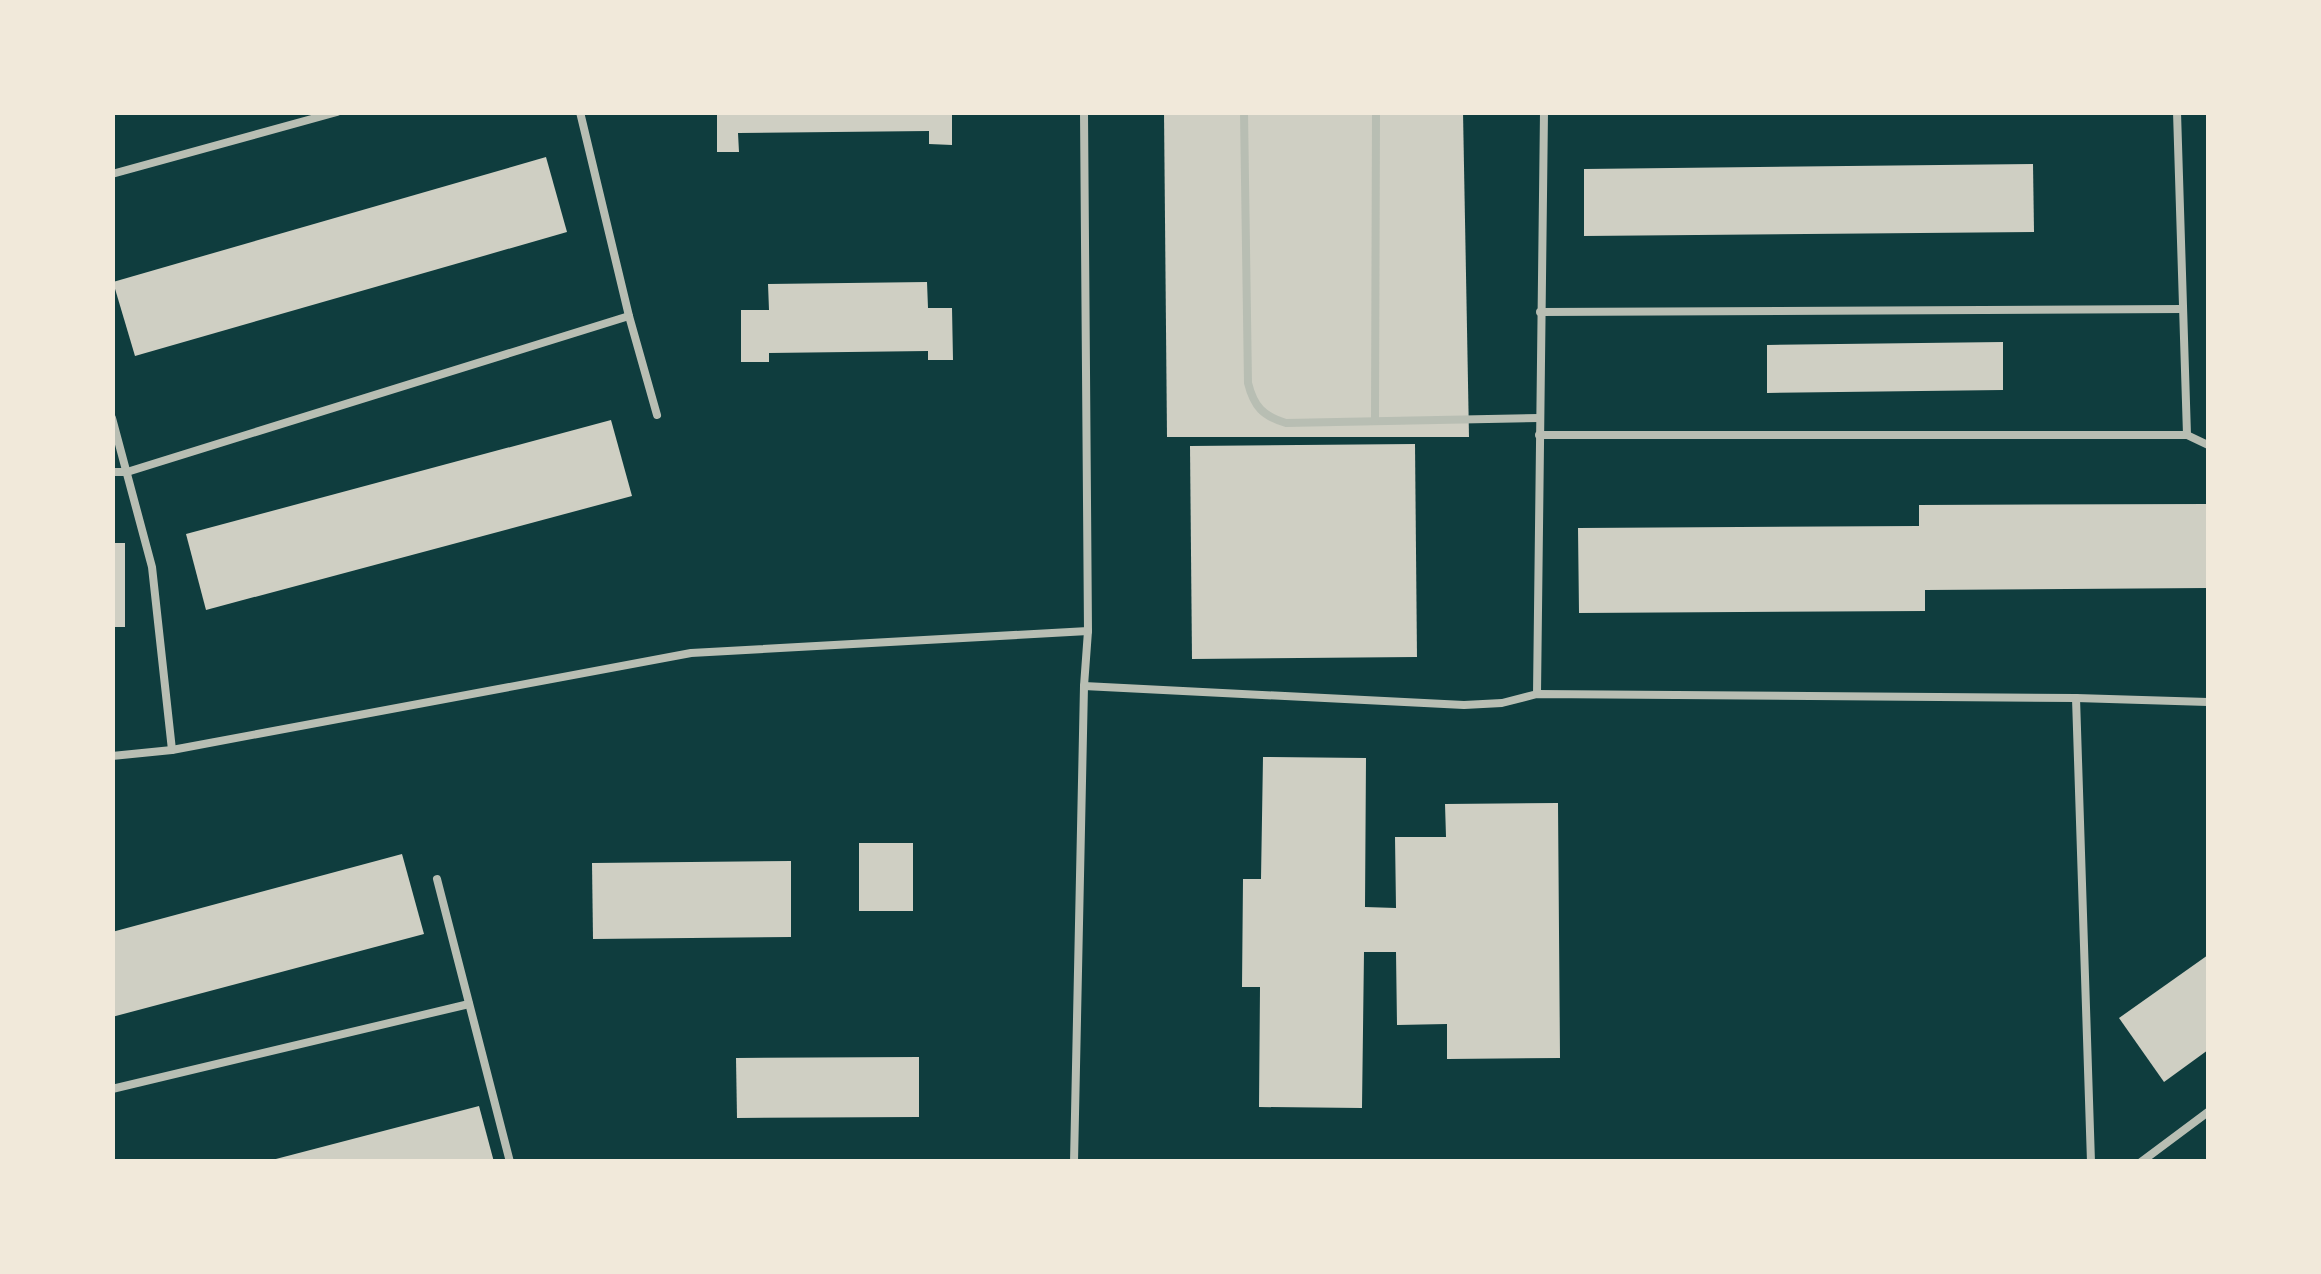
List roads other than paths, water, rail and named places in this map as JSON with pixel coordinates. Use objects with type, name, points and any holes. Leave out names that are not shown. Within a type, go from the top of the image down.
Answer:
[{"type":"lane","points":[[112,174],[338,112]]},
{"type":"lane","points":[[580,112],[657,414]]},
{"type":"lane","points":[[1074,1162],[1088,631],[1084,112]]},
{"type":"lane","points":[[1244,112],[1248,383],[1253,404],[1270,418],[1286,423],[1540,418]]},
{"type":"lane","points":[[1375,421],[1376,112]]},
{"type":"lane","points":[[1538,694],[1544,112]]},
{"type":"lane","points":[[2177,112],[2187,435]]},
{"type":"lane","points":[[1540,312],[2183,309]]},
{"type":"lane","points":[[112,472],[127,472],[629,316]]},
{"type":"lane","points":[[112,418],[152,567],[172,750]]},
{"type":"lane","points":[[1540,435],[2187,435],[2208,446]]},
{"type":"lane","points":[[112,756],[172,750],[692,653],[1088,631]]},
{"type":"lane","points":[[1084,686],[1464,706],[1502,704],[1538,694],[2208,702]]},
{"type":"lane","points":[[2076,698],[2091,1162]]},
{"type":"lane","points":[[438,879],[510,1162]]},
{"type":"lane","points":[[112,1089],[469,1004]]},
{"type":"lane","points":[[2141,1162],[2208,1112]]}]
